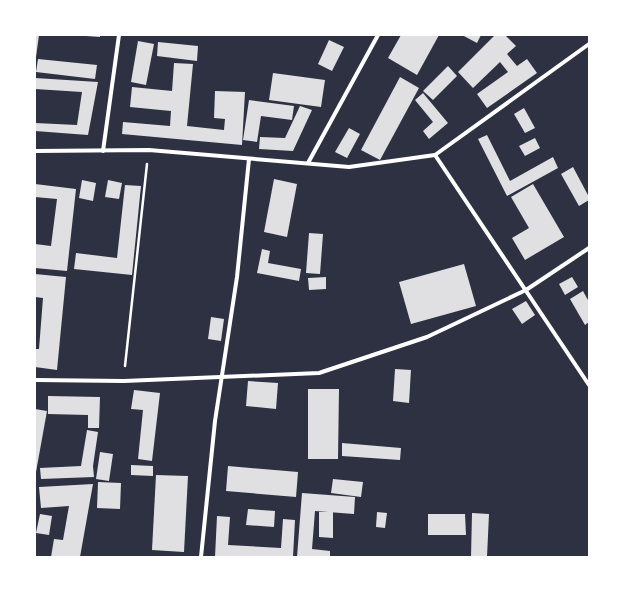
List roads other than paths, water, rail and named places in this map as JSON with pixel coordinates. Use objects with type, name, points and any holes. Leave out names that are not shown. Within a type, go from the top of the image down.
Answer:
[{"type":"street","points":[[103,151],[119,35]]},
{"type":"street","points":[[308,163],[378,35]]},
{"type":"street","points":[[35,151],[149,150],[349,167],[435,155],[589,44]]},
{"type":"street","points":[[435,155],[589,385]]},
{"type":"street","points":[[201,557],[215,421],[223,377],[237,277],[249,159]]},
{"type":"street","points":[[35,380],[124,381],[319,373],[427,337],[526,290],[589,248]]}]
